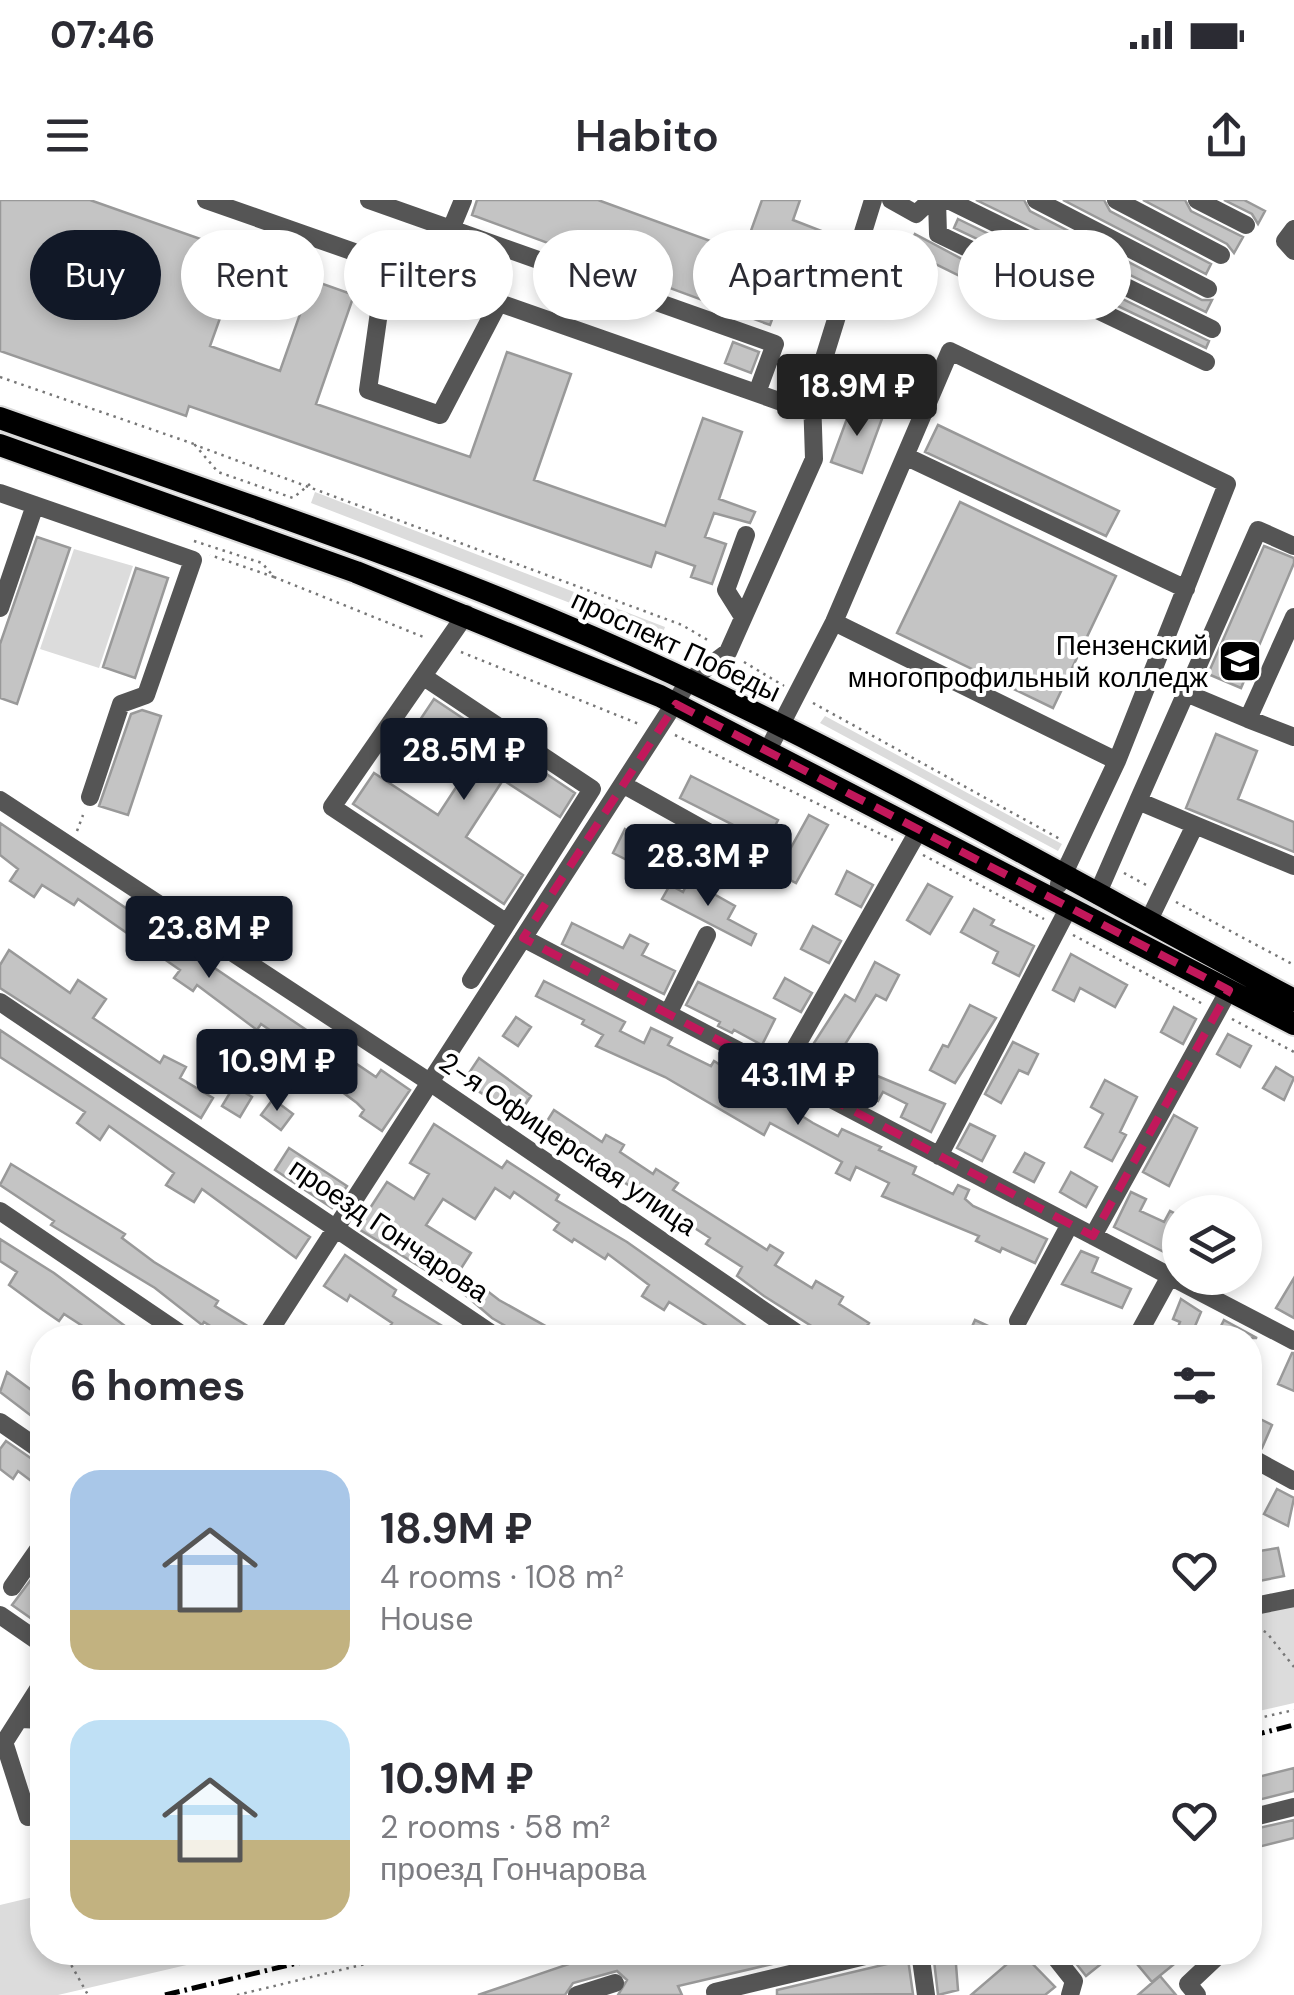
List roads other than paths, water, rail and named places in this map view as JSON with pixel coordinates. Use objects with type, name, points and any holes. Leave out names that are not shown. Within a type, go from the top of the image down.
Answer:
[{"type":"main road","name":"проспект Победы","points":[[0,418],[365,548],[528,611],[689,681],[780,727],[1061,902],[1096,895],[1294,1000]]},
{"type":"main road","name":"проспект Победы","points":[[0,445],[466,614],[676,704],[768,750],[915,838],[1061,902],[1294,1024]]},
{"type":"street","points":[[206,200],[344,248]]},
{"type":"street","points":[[368,200],[451,230],[463,200]]},
{"type":"street","points":[[273,1325],[689,681],[728,652],[814,458],[812,397],[873,200]]},
{"type":"street","points":[[891,200],[916,214],[934,200]]},
{"type":"street","points":[[934,200],[938,234],[1206,362]]},
{"type":"street","points":[[948,200],[1212,329]]},
{"type":"street","points":[[1036,200],[1208,288]]},
{"type":"street","points":[[1116,200],[1221,255]]},
{"type":"street","points":[[1197,200],[1246,225]]},
{"type":"street","points":[[1294,229],[1285,242],[1294,251]]},
{"type":"street","points":[[513,252],[774,344],[758,390]]},
{"type":"street","points":[[513,307],[758,390],[812,413]]},
{"type":"street","points":[[378,320],[368,390],[440,415],[490,320]]},
{"type":"street","points":[[768,750],[834,622],[950,351],[1227,484],[1117,761],[1076,848],[1061,902],[939,1156]]},
{"type":"street","points":[[907,457],[1186,589]]},
{"type":"street","points":[[0,493],[193,560],[146,695],[121,704],[90,796]]},
{"type":"street","points":[[0,608],[35,505]]},
{"type":"street","points":[[1096,895],[1258,530],[1294,546]]},
{"type":"street","points":[[744,616],[726,590],[746,535]]},
{"type":"street","points":[[466,614],[332,806],[508,923]]},
{"type":"street","points":[[1248,719],[1294,617]]},
{"type":"street","points":[[834,622],[1117,761]]},
{"type":"street","points":[[424,677],[592,789],[471,980]]},
{"type":"street","points":[[1186,694],[1294,737]]},
{"type":"street","points":[[624,785],[746,853]]},
{"type":"street","name":"2-я Офицерская улица","points":[[0,800],[431,1083],[785,1325]]},
{"type":"street","points":[[1138,801],[1294,866]]},
{"type":"street","points":[[1148,922],[1195,825]]},
{"type":"street","points":[[781,1073],[915,838]]},
{"type":"street","points":[[668,1014],[707,935]]},
{"type":"street","points":[[523,938],[1162,1272]]},
{"type":"street","points":[[1093,1236],[1229,990]]},
{"type":"street","name":"проезд Гончарова","points":[[0,1002],[479,1325]]},
{"type":"street","points":[[0,1211],[168,1325]]},
{"type":"street","points":[[1018,1321],[1070,1224]]},
{"type":"street","points":[[1143,1325],[1162,1291]]},
{"type":"street","points":[[1207,1295],[1294,1340]]},
{"type":"street","points":[[0,1422],[30,1442]]},
{"type":"street","points":[[1262,1464],[1294,1481]]},
{"type":"street","points":[[12,1587],[30,1561]]},
{"type":"street","points":[[1262,1604],[1294,1598]]},
{"type":"street","points":[[0,1616],[30,1636]]},
{"type":"street","points":[[30,1704],[3,1747],[30,1804]]},
{"type":"street","points":[[21,1719],[30,1719]]},
{"type":"street","points":[[1262,1815],[1294,1807]]},
{"type":"street","points":[[715,1992],[828,1965]]},
{"type":"street","points":[[922,1965],[926,1995]]},
{"type":"street","points":[[1061,1965],[1074,1981],[1070,1995]]},
{"type":"street","points":[[1197,1995],[1188,1984],[1208,1965]]},
{"type":"street","points":[[577,1995],[616,1983]]},
{"type":"railway","points":[[1262,1733],[1294,1725]]},
{"type":"railway","points":[[165,1995],[289,1965]]},
{"type":"place","name":"Пензенский многопрофильный колледж","points":[[1240,661]]}]
